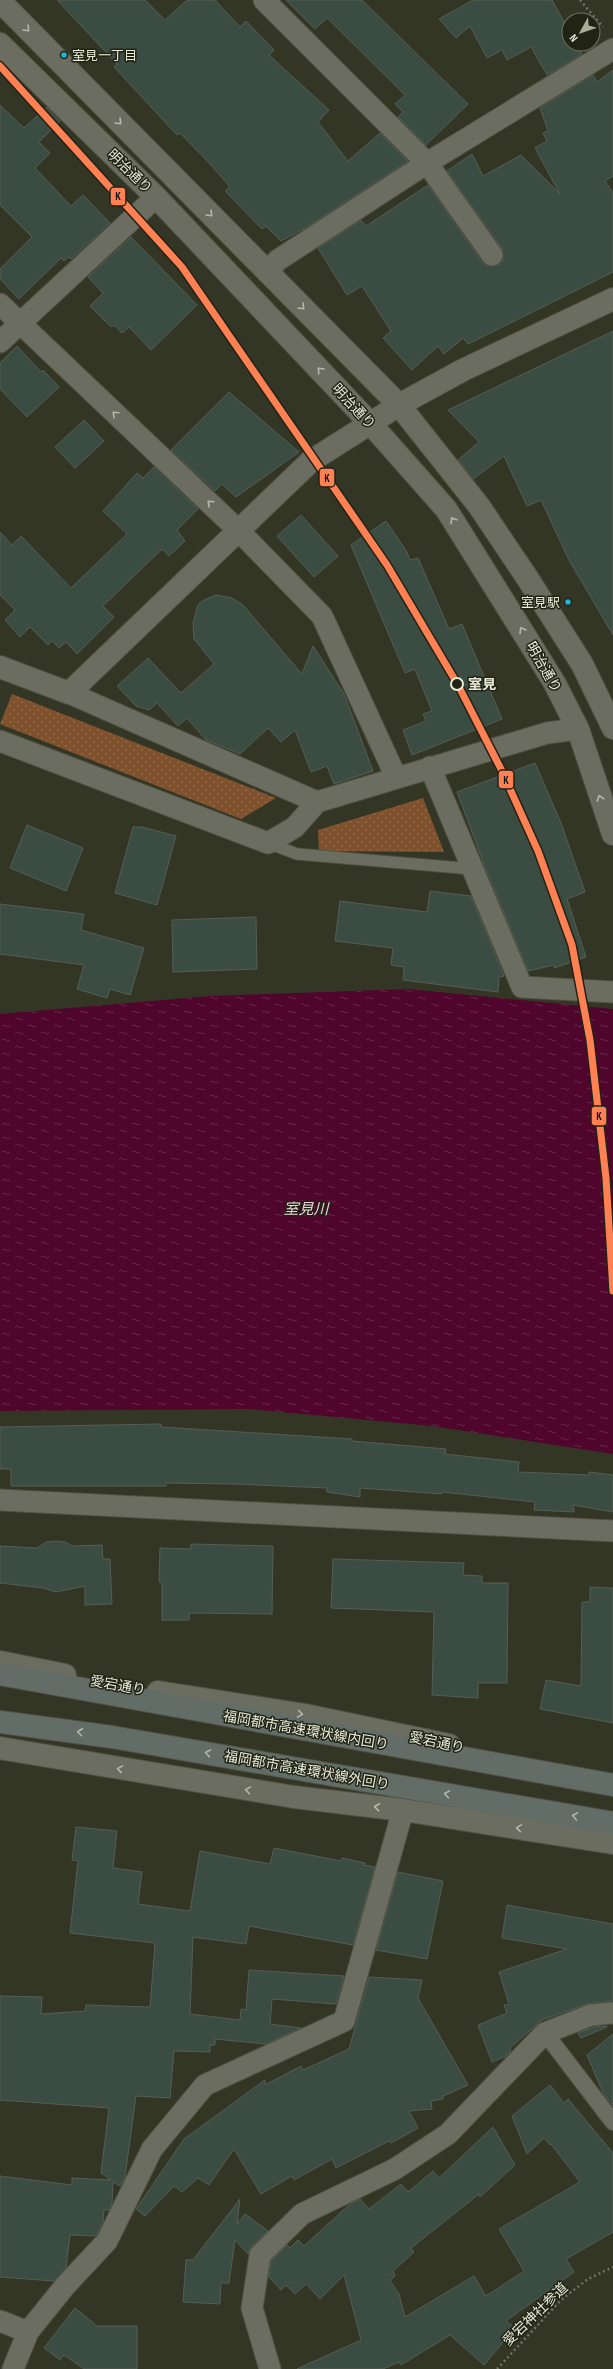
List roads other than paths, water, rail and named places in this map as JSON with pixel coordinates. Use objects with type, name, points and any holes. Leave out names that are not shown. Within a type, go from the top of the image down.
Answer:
[{"type":"highway","name":"福岡都市高速環状線内回り","points":[[0,1674],[613,1785]]},
{"type":"highway","name":"福岡都市高速環状線外回り","points":[[0,1722],[112,1737],[613,1823]]},
{"type":"street","points":[[264,0],[427,163],[492,255]]},
{"type":"street","name":"明治通り","points":[[0,1],[399,405],[479,506],[519,566],[582,664],[612,726]]},
{"type":"street","name":"明治通り","points":[[0,44],[156,197],[370,423],[446,509],[554,682],[578,729],[613,834]]},
{"type":"street","points":[[267,272],[278,260],[427,163],[613,49]]},
{"type":"street","points":[[0,342],[156,197]]},
{"type":"street","points":[[69,693],[310,461],[399,405],[463,370],[613,300]]},
{"type":"street","points":[[0,304],[238,530],[322,616],[396,777]]},
{"type":"street","points":[[0,667],[69,693],[317,802]]},
{"type":"street","points":[[0,741],[268,843],[295,827],[317,802],[396,777],[547,733],[612,726]]},
{"type":"street","points":[[430,767],[522,987],[613,992]]},
{"type":"street","points":[[0,1500],[613,1531]]},
{"type":"street","name":"愛宕通り","points":[[0,1662],[124,1687],[305,1715],[613,1780]]},
{"type":"street","points":[[0,1748],[294,1798],[402,1810],[613,1843]]},
{"type":"street","points":[[13,2369],[28,2332],[65,2286],[108,2241],[152,2149],[205,2085],[344,2021],[402,1810]]},
{"type":"street","points":[[270,2369],[252,2308],[260,2255],[302,2214],[395,2168],[448,2134],[545,2033],[592,2015],[613,2013]]},
{"type":"street","points":[[545,2033],[613,2122]]},
{"type":"street","points":[[0,2321],[28,2332]]},
{"type":"lane","points":[[268,843],[297,854],[473,869]]},
{"type":"water","name":"室見川","points":[[408,989],[613,1009],[613,1454],[432,1426],[248,1409],[0,1411],[0,1014],[210,996]]},
{"type":"place","name":"室見一丁目","points":[[64,55]]},
{"type":"place","name":"室見駅","points":[[568,602]]},
{"type":"place","name":"室見","points":[[457,684]]}]
